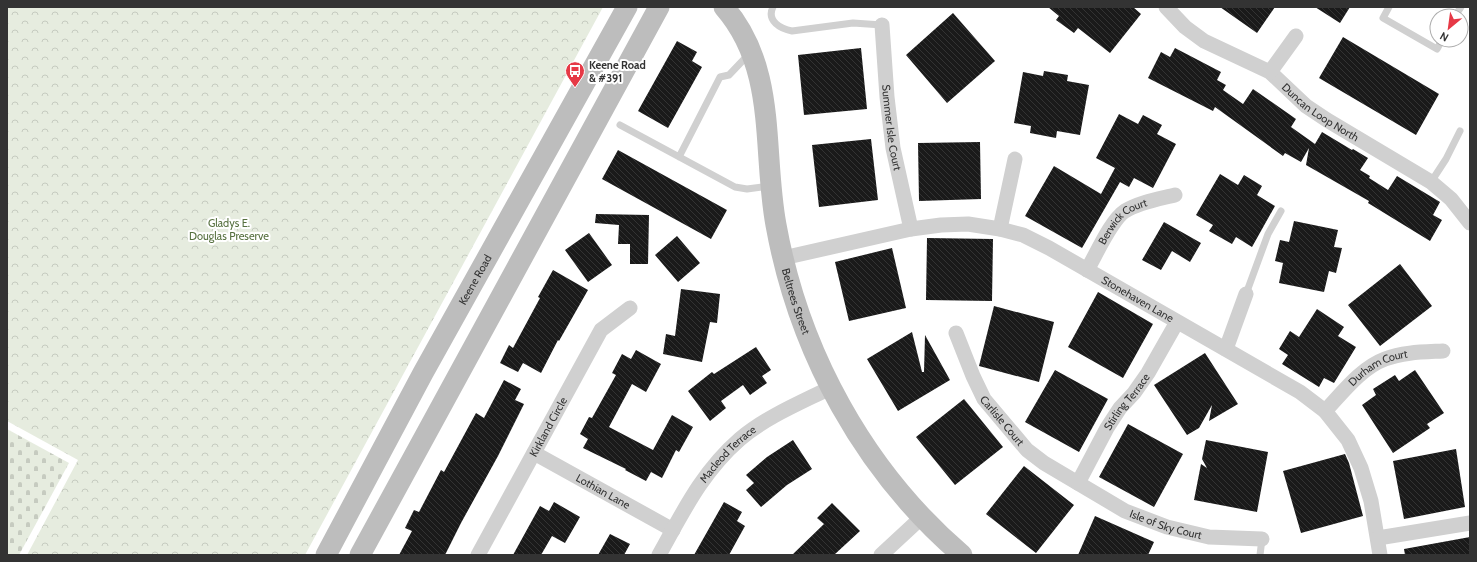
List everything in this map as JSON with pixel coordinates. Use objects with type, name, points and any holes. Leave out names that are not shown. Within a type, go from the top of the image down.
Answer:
[{"type":"main road","name":"Keene Road","points":[[326,555],[423,373],[627,7]]},
{"type":"main road","points":[[530,244],[543,192],[645,7]]},
{"type":"main road","points":[[360,555],[659,7]]},
{"type":"main road","name":"Beltrees Street","points":[[724,7],[734,19],[744,36],[759,71],[763,94],[770,186],[776,224],[793,298],[811,347],[830,388],[858,435],[890,480],[922,517],[962,555]]},
{"type":"street","name":"Duncan Loop North","points":[[1166,7],[1185,27],[1204,41],[1270,72],[1306,106],[1431,182],[1451,199],[1470,223]]},
{"type":"street","name":"Summer Isle Court","points":[[882,25],[887,97],[893,148],[911,229]]},
{"type":"street","points":[[1270,72],[1296,36]]},
{"type":"street","points":[[1000,229],[1015,159]]},
{"type":"street","name":"Berwick Court","points":[[1087,270],[1113,224],[1124,211],[1138,205],[1175,195]]},
{"type":"street","name":"Stonehaven Lane","points":[[783,258],[911,229],[940,225],[968,224],[1000,229],[1023,236],[1087,270],[1226,349],[1300,392],[1325,411],[1348,440],[1361,468],[1371,501],[1380,555]]},
{"type":"street","points":[[1226,349],[1246,294]]},
{"type":"street","name":"Kirkland Circle","points":[[478,555],[601,330],[630,308]]},
{"type":"street","name":"Stirling Terrace","points":[[1078,483],[1107,428],[1120,408],[1134,393],[1148,373],[1177,322]]},
{"type":"street","name":"Carlisle Court","points":[[956,333],[972,376],[984,400],[1027,450],[1044,463],[1078,483]]},
{"type":"street","name":"Durham Court","points":[[1325,411],[1365,370],[1385,359],[1406,353],[1443,351]]},
{"type":"street","name":"Macleod Terrace","points":[[659,555],[692,494],[714,464],[741,439],[768,419],[830,388]]},
{"type":"street","name":"Lothian Lane","points":[[534,453],[673,530]]},
{"type":"street","name":"Isle of Sky Court","points":[[1078,483],[1125,511],[1167,527],[1209,537],[1262,539]]},
{"type":"street","points":[[881,555],[922,517]]},
{"type":"street","points":[[1378,538],[1470,523]]},
{"type":"lane","points":[[773,7],[772,14],[776,24],[780,28],[792,31],[853,23],[882,25]]},
{"type":"lane","points":[[1389,7],[1383,18],[1429,44]]},
{"type":"lane","points":[[680,157],[720,77],[729,75],[751,52]]},
{"type":"lane","points":[[620,125],[735,187],[748,189],[770,186]]},
{"type":"lane","points":[[1431,182],[1446,159],[1460,131]]},
{"type":"lane","points":[[1246,294],[1268,234],[1281,210]]},
{"type":"lane","points":[[1260,555],[1262,539]]},
{"type":"green space","name":"Gladys E. Douglas Preserve","points":[[7,7],[603,7],[305,555],[27,555],[78,460],[7,421]]},
{"type":"green space","points":[[7,429],[69,463],[19,555],[7,555]]},
{"type":"building","points":[[1048,7],[1133,7],[1141,14],[1110,53],[1078,28],[1074,33],[1056,20],[1059,16]]},
{"type":"building","points":[[1220,7],[1275,7],[1257,33]]},
{"type":"building","points":[[1315,7],[1350,7],[1340,23]]},
{"type":"building","points":[[953,13],[995,61],[947,103],[906,55]]},
{"type":"building","points":[[1343,37],[1439,94],[1416,135],[1319,78]]},
{"type":"building","points":[[677,41],[697,52],[692,61],[702,67],[668,128],[638,111]]},
{"type":"building","points":[[861,48],[867,109],[804,115],[798,55]]},
{"type":"building","points":[[1175,48],[1221,72],[1217,80],[1226,85],[1223,90],[1243,104],[1253,89],[1296,119],[1291,127],[1315,144],[1322,132],[1368,158],[1360,170],[1370,176],[1369,178],[1388,190],[1397,176],[1440,202],[1433,215],[1442,220],[1430,241],[1368,203],[1369,201],[1306,165],[1309,148],[1301,162],[1285,153],[1283,156],[1215,107],[1213,111],[1148,78],[1161,52],[1170,57]]},
{"type":"building","points":[[1044,71],[1068,75],[1067,81],[1089,85],[1080,135],[1057,131],[1056,138],[1030,133],[1031,126],[1014,123],[1023,72],[1043,76]]},
{"type":"building","points":[[1119,114],[1138,124],[1143,115],[1162,125],[1157,134],[1176,144],[1153,188],[1134,178],[1129,187],[1120,182],[1082,248],[1025,216],[1054,166],[1101,194],[1115,168],[1096,158]]},
{"type":"building","points":[[871,139],[878,200],[819,207],[812,145]]},
{"type":"building","points":[[980,142],[981,199],[919,201],[918,143]]},
{"type":"building","points":[[618,150],[727,210],[711,239],[602,179]]},
{"type":"building","points":[[1220,174],[1238,185],[1244,175],[1262,186],[1257,195],[1275,206],[1252,247],[1236,237],[1232,244],[1209,231],[1213,225],[1196,215]]},
{"type":"building","points":[[596,214],[649,215],[648,264],[630,264],[630,244],[618,244],[619,225],[595,223]]},
{"type":"building","points":[[1294,221],[1338,230],[1334,247],[1342,248],[1336,273],[1329,271],[1324,292],[1279,283],[1283,263],[1275,261],[1280,240],[1289,242]]},
{"type":"building","points":[[1164,222],[1201,243],[1190,262],[1172,251],[1161,270],[1142,260]]},
{"type":"building","points":[[589,233],[612,265],[588,282],[565,250]]},
{"type":"building","points":[[677,236],[700,263],[678,282],[655,255]]},
{"type":"building","points":[[927,238],[993,239],[992,301],[926,300]]},
{"type":"building","points":[[892,248],[906,308],[849,321],[835,262]]},
{"type":"building","points":[[1400,264],[1432,306],[1380,346],[1348,305]]},
{"type":"building","points":[[553,270],[588,290],[559,341],[558,340],[541,373],[523,363],[518,372],[500,363],[509,345],[513,348],[540,298],[538,297]]},
{"type":"building","points":[[681,289],[720,294],[717,323],[710,322],[702,362],[663,354],[666,334],[675,336]]},
{"type":"building","points":[[1098,292],[1153,324],[1123,378],[1068,347]]},
{"type":"building","points":[[994,306],[1054,322],[1039,382],[979,366]]},
{"type":"building","points":[[1317,309],[1344,327],[1338,336],[1356,347],[1334,383],[1324,378],[1319,387],[1282,364],[1288,355],[1279,349],[1290,331],[1299,337]]},
{"type":"building","points":[[912,332],[922,372],[924,372],[925,335],[950,380],[898,411],[867,359]]},
{"type":"building","points":[[756,347],[771,370],[762,376],[767,383],[750,395],[743,385],[721,401],[726,408],[710,421],[688,391],[712,372],[714,374]]},
{"type":"building","points":[[636,350],[661,364],[646,392],[632,384],[609,427],[653,450],[672,415],[693,427],[679,452],[676,450],[662,478],[651,472],[646,481],[625,470],[626,469],[583,448],[588,439],[580,434],[589,417],[592,418],[616,375],[612,373],[622,354],[631,359]]},
{"type":"building","points":[[1205,353],[1238,404],[1209,421],[1212,405],[1199,428],[1187,435],[1154,385]]},
{"type":"building","points":[[1055,370],[1108,399],[1079,452],[1025,422]]},
{"type":"building","points":[[1415,370],[1444,413],[1427,424],[1430,428],[1393,453],[1362,405],[1376,395],[1373,389],[1395,375],[1399,381]]},
{"type":"building","points":[[504,380],[521,389],[515,400],[524,404],[445,555],[399,555],[412,531],[405,528],[414,510],[419,512],[441,470],[444,472],[476,413],[484,418]]},
{"type":"building","points":[[964,399],[1003,447],[955,485],[916,437]]},
{"type":"building","points":[[1128,424],[1183,454],[1154,507],[1099,477]]},
{"type":"building","points":[[793,440],[812,469],[787,485],[761,507],[746,490],[754,483],[746,475],[767,457]]},
{"type":"building","points":[[1206,440],[1268,452],[1257,512],[1194,500],[1201,464],[1207,468],[1202,459]]},
{"type":"building","points":[[1456,449],[1465,507],[1404,519],[1393,461]]},
{"type":"building","points":[[1345,454],[1349,463],[1363,516],[1301,533],[1283,471]]},
{"type":"building","points":[[1024,466],[1074,505],[1036,553],[986,514]]},
{"type":"building","points":[[554,502],[580,517],[565,543],[552,536],[541,555],[513,555],[540,506],[549,511]]},
{"type":"building","points":[[724,502],[742,512],[737,521],[745,526],[729,555],[694,555]]},
{"type":"building","points":[[832,503],[860,531],[834,555],[792,555],[824,524],[817,518]]},
{"type":"building","points":[[1095,516],[1154,542],[1148,555],[1078,555]]},
{"type":"building","points":[[610,534],[630,544],[624,555],[598,555]]},
{"type":"building","points":[[1470,537],[1470,555],[1405,555],[1404,549]]},
{"type":"place","name":"Keene Road & #391","points":[[575,88]]}]
